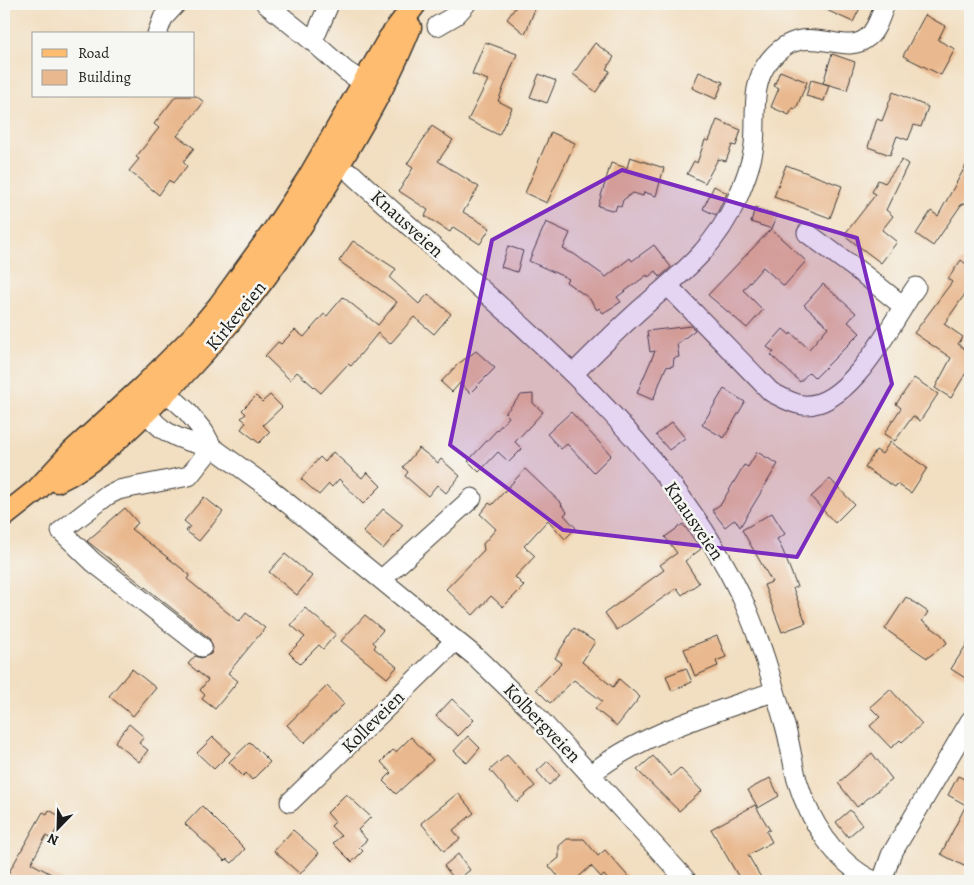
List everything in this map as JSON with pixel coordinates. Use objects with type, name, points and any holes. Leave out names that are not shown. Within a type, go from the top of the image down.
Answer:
[{"type":"main road","name":"Kirkeveien","points":[[38,490],[63,478],[108,447],[201,358],[246,306],[279,261],[324,193],[372,88],[389,39],[417,4]]},
{"type":"main road","name":"Kirkeveien","points":[[4,516],[38,490],[72,452],[143,387],[193,337],[248,268],[372,88]]},
{"type":"street","points":[[158,32],[163,18],[176,4]]},
{"type":"street","points":[[266,4],[311,40],[346,72],[372,88]]},
{"type":"street","points":[[311,40],[317,32],[329,4]]},
{"type":"street","points":[[437,26],[456,15],[466,4]]},
{"type":"street","points":[[573,374],[626,322],[696,261],[713,241],[738,198],[754,145],[759,80],[769,60],[783,46],[796,39],[815,38],[852,44],[864,40],[872,34],[885,4]]},
{"type":"street","name":"Knausveien","points":[[352,174],[517,321],[573,374],[640,445],[704,529],[742,598],[763,650],[797,780],[814,821],[825,838],[853,868],[874,881]]},
{"type":"street","points":[[807,233],[903,306]]},
{"type":"street","points":[[668,286],[771,392],[783,399],[802,405],[822,402],[845,386],[863,366],[916,287]]},
{"type":"street","points":[[143,387],[147,411]]},
{"type":"street","name":"Kolbergveien","points":[[143,387],[166,392],[186,410],[204,432],[212,447]]},
{"type":"street","name":"Kolbergveien","points":[[147,411],[165,430],[180,439],[212,447],[268,488],[456,640],[507,686],[687,881]]},
{"type":"street","points":[[202,647],[93,562],[61,531],[108,495],[118,490],[190,476],[212,447]]},
{"type":"street","points":[[382,579],[472,498]]},
{"type":"street","name":"Kolleveien","points":[[290,802],[456,640]]},
{"type":"street","points":[[590,775],[622,751],[724,709],[775,692]]},
{"type":"street","points":[[882,881],[891,854],[970,721]]},
{"type":"highlighted area","points":[[622,170],[857,238],[892,384],[797,557],[563,530],[450,445],[492,240]]},
{"type":"building","points":[[518,4],[537,4],[525,34],[507,19]]},
{"type":"building","points":[[813,4],[862,4],[853,22]]},
{"type":"building","points":[[925,15],[945,26],[938,40],[955,49],[941,75],[903,56]]},
{"type":"building","points":[[485,42],[517,54],[498,101],[512,108],[499,135],[468,120],[488,80],[472,74]]},
{"type":"building","points":[[595,43],[614,57],[606,69],[610,71],[596,92],[573,74]]},
{"type":"building","points":[[832,54],[855,62],[847,90],[823,83]]},
{"type":"building","points":[[780,71],[807,82],[796,109],[793,108],[789,115],[771,107],[779,88],[774,86]]},
{"type":"building","points":[[699,72],[723,82],[716,99],[692,88]]},
{"type":"building","points":[[539,74],[556,81],[547,103],[530,97]]},
{"type":"building","points":[[811,80],[829,85],[824,101],[806,96]]},
{"type":"building","points":[[893,92],[928,107],[921,127],[914,125],[908,140],[897,136],[890,155],[868,147],[877,119],[882,121]]},
{"type":"building","points":[[196,96],[204,102],[177,136],[194,148],[183,162],[187,166],[173,184],[169,180],[159,195],[129,171],[139,159],[136,157],[159,128],[154,124],[174,98],[195,98]]},
{"type":"building","points":[[717,120],[741,130],[736,146],[732,145],[726,161],[718,159],[705,183],[687,174],[694,161],[697,163],[705,140],[709,141]]},
{"type":"building","points":[[432,126],[453,140],[438,161],[479,187],[463,212],[490,228],[480,244],[453,227],[450,232],[425,216],[428,210],[399,191],[413,168],[407,164]]},
{"type":"building","points":[[551,132],[575,143],[547,203],[525,193]]},
{"type":"building","points":[[630,157],[664,168],[656,196],[644,192],[643,196],[633,193],[623,200],[621,207],[617,205],[615,211],[598,206],[611,163],[627,168]]},
{"type":"building","points":[[970,158],[970,206],[965,203],[961,205],[933,246],[916,234],[931,211],[938,216]]},
{"type":"building","points":[[902,160],[908,164],[886,210],[893,216],[882,230],[897,242],[881,263],[844,235],[876,194],[872,192],[878,180],[885,183]]},
{"type":"building","points":[[786,165],[842,186],[830,218],[774,197]]},
{"type":"building","points":[[714,186],[727,193],[716,215],[703,209]]},
{"type":"building","points":[[755,207],[777,215],[772,229],[751,222]]},
{"type":"building","points":[[546,222],[570,233],[563,249],[574,254],[606,277],[630,258],[632,261],[654,245],[671,267],[660,277],[656,271],[648,277],[647,275],[617,297],[621,302],[603,313],[599,308],[597,310],[589,298],[566,282],[569,279],[529,261]]},
{"type":"building","points":[[771,229],[806,261],[784,286],[763,267],[743,290],[763,310],[747,328],[708,295]]},
{"type":"building","points":[[353,241],[396,269],[390,278],[419,304],[428,294],[451,314],[434,334],[414,317],[390,344],[378,333],[351,366],[348,364],[321,393],[297,372],[290,380],[265,356],[278,342],[281,344],[295,330],[304,337],[324,314],[327,316],[343,297],[378,325],[397,302],[339,261]]},
{"type":"building","points":[[508,246],[523,251],[517,272],[501,267]]},
{"type":"building","points":[[961,260],[970,267],[970,287],[944,324],[963,337],[958,344],[970,353],[970,366],[951,398],[935,388],[951,358],[914,333],[952,282],[948,279]]},
{"type":"building","points":[[823,284],[856,313],[848,322],[860,333],[815,378],[809,372],[800,382],[771,355],[774,352],[767,347],[783,329],[790,335],[791,333],[809,349],[828,327],[804,305]]},
{"type":"building","points":[[691,326],[695,330],[677,344],[679,357],[674,358],[673,366],[666,367],[653,400],[637,393],[655,351],[650,352],[647,331]]},
{"type":"building","points":[[476,351],[495,368],[470,393],[460,383],[452,392],[441,382],[458,364]]},
{"type":"building","points":[[914,378],[938,394],[920,421],[913,416],[895,441],[884,434],[901,408],[896,404]]},
{"type":"building","points":[[724,389],[745,402],[724,438],[702,425]]},
{"type":"building","points":[[533,394],[533,403],[543,412],[515,442],[522,449],[509,462],[498,452],[479,472],[468,461],[509,417],[505,413],[521,395]]},
{"type":"building","points":[[270,395],[282,407],[263,425],[270,432],[259,443],[241,429],[246,422],[241,418],[246,414],[242,410],[256,396],[262,402]]},
{"type":"building","points":[[571,412],[611,455],[594,472],[567,444],[561,449],[547,434]]},
{"type":"building","points":[[672,422],[685,438],[669,450],[656,435]]},
{"type":"building","points":[[890,442],[927,468],[911,493],[897,484],[895,487],[865,468],[876,450],[882,454]]},
{"type":"building","points":[[419,448],[438,463],[441,459],[460,476],[446,493],[437,485],[428,496],[405,476],[408,472],[403,467]]},
{"type":"building","points":[[333,452],[362,478],[367,472],[381,486],[363,504],[339,479],[332,487],[329,484],[319,495],[301,479],[320,457],[325,462]]},
{"type":"building","points":[[757,452],[778,464],[740,527],[735,519],[725,527],[712,510],[721,504],[744,465],[748,467]]},
{"type":"building","points":[[525,469],[562,504],[567,512],[564,515],[576,528],[565,539],[548,520],[524,546],[535,556],[515,577],[524,586],[503,607],[491,596],[473,615],[446,589],[484,550],[483,544],[496,529],[480,514],[489,503],[492,505]]},
{"type":"building","points":[[830,479],[854,504],[835,523],[811,497]]},
{"type":"building","points":[[204,497],[223,512],[199,541],[186,531],[190,526],[184,521]]},
{"type":"building","points":[[125,508],[138,523],[131,529],[190,575],[187,579],[239,622],[246,613],[265,628],[228,673],[238,681],[215,709],[202,699],[205,695],[200,690],[208,680],[188,664],[195,656],[201,658],[211,654],[213,648],[209,638],[87,541]]},
{"type":"building","points":[[383,509],[403,525],[383,549],[363,532]]},
{"type":"building","points":[[772,513],[785,534],[777,539],[797,587],[793,588],[806,623],[782,632],[764,585],[772,582],[742,530]]},
{"type":"building","points":[[683,524],[701,549],[685,561],[699,583],[682,595],[677,588],[617,630],[605,613],[664,570],[660,565],[677,553],[665,537]]},
{"type":"building","points":[[285,554],[312,576],[297,595],[269,572]]},
{"type":"building","points":[[906,597],[928,612],[922,621],[942,635],[947,643],[927,658],[885,629]]},
{"type":"building","points":[[305,608],[336,634],[323,649],[319,645],[300,664],[289,653],[305,637],[291,625]]},
{"type":"building","points":[[365,615],[383,630],[373,642],[376,645],[374,648],[397,667],[387,678],[341,641]]},
{"type":"building","points":[[574,628],[595,642],[582,662],[613,687],[619,679],[640,697],[617,726],[595,709],[602,701],[574,680],[550,703],[536,689],[562,663],[555,658]]},
{"type":"building","points":[[717,636],[726,657],[716,661],[718,666],[695,676],[684,649]]},
{"type":"building","points":[[970,639],[970,681],[951,669]]},
{"type":"building","points":[[686,668],[692,682],[672,691],[666,676]]},
{"type":"building","points":[[132,669],[156,688],[133,716],[109,696]]},
{"type":"building","points":[[327,686],[344,704],[304,743],[287,725]]},
{"type":"building","points":[[890,689],[922,724],[902,742],[900,740],[891,748],[870,726],[880,717],[870,707]]},
{"type":"building","points":[[452,699],[474,720],[458,736],[436,716]]},
{"type":"building","points":[[129,724],[144,737],[139,743],[148,750],[139,762],[115,742]]},
{"type":"building","points":[[468,736],[480,748],[467,763],[454,751]]},
{"type":"building","points":[[213,737],[230,753],[214,769],[197,753]]},
{"type":"building","points":[[411,737],[433,760],[396,794],[383,781],[391,773],[381,762],[393,750],[396,752]]},
{"type":"building","points":[[250,742],[270,762],[252,780],[246,773],[243,776],[229,762]]},
{"type":"building","points":[[872,753],[892,779],[857,807],[838,783]]},
{"type":"building","points":[[507,755],[535,786],[517,802],[490,770]]},
{"type":"building","points":[[653,756],[671,776],[680,768],[702,791],[679,811],[637,770]]},
{"type":"building","points":[[548,761],[560,775],[549,785],[537,771]]},
{"type":"building","points":[[958,776],[970,782],[970,854],[964,866],[941,854],[966,805],[948,795]]},
{"type":"building","points":[[770,778],[779,796],[758,808],[748,790]]},
{"type":"building","points":[[458,793],[474,813],[453,830],[460,839],[444,851],[421,823]]},
{"type":"building","points":[[346,794],[371,817],[358,830],[367,840],[359,847],[363,851],[352,862],[333,843],[341,836],[331,826],[335,822],[327,813]]},
{"type":"building","points":[[755,805],[770,830],[766,831],[772,842],[748,855],[763,881],[741,881],[711,829]]},
{"type":"building","points":[[202,806],[245,849],[232,863],[227,859],[225,861],[185,824]]},
{"type":"building","points":[[49,810],[63,818],[51,839],[46,836],[31,863],[64,881],[4,881],[43,812],[47,814]]},
{"type":"building","points":[[850,810],[862,825],[848,837],[836,822]]},
{"type":"building","points":[[293,830],[319,853],[300,874],[274,851]]},
{"type":"building","points":[[567,839],[584,839],[598,856],[605,850],[632,881],[609,881],[604,875],[601,877],[591,866],[574,881],[562,881],[549,866],[559,858],[559,846]]},
{"type":"building","points":[[458,854],[470,870],[456,881],[444,866]]}]
